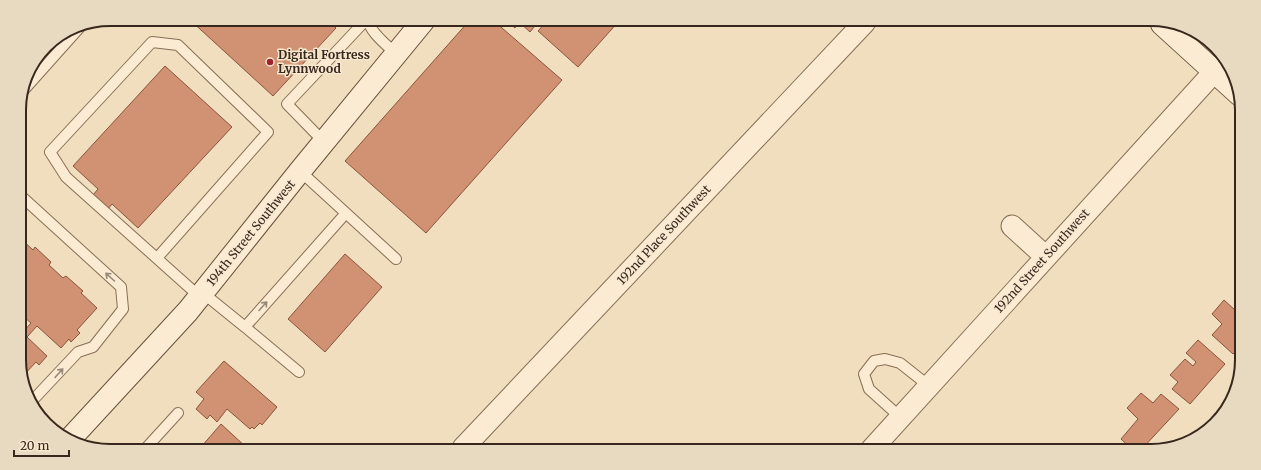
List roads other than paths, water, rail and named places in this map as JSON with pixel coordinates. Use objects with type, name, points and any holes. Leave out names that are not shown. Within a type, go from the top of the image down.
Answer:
[{"type":"street","name":"194th Street Southwest","points":[[73,435],[202,295],[300,171],[419,26]]},
{"type":"street","name":"192nd Place Southwest","points":[[467,444],[861,26]]},
{"type":"street","points":[[1166,28],[1232,88]]},
{"type":"street","name":"192nd Street Southwest","points":[[876,444],[1214,72]]},
{"type":"street","points":[[1012,226],[1046,257]]},
{"type":"lane","points":[[324,142],[287,104],[362,26]]},
{"type":"lane","points":[[370,26],[371,30],[396,54]]},
{"type":"lane","points":[[31,82],[74,34]]},
{"type":"lane","points":[[157,258],[268,132],[178,45],[152,42],[50,152],[66,177],[157,258],[202,295],[245,327],[299,372]]},
{"type":"lane","points":[[300,171],[396,259]]},
{"type":"lane","points":[[26,200],[121,287],[123,309],[93,347],[78,352],[36,398]]},
{"type":"lane","points":[[245,327],[346,213]]},
{"type":"lane","points":[[900,417],[869,388],[864,374],[874,361],[886,359],[900,363],[929,386]]},
{"type":"lane","points":[[148,444],[178,413]]},
{"type":"place","name":"Digital Fortress Lynnwood","points":[[270,62]]}]
